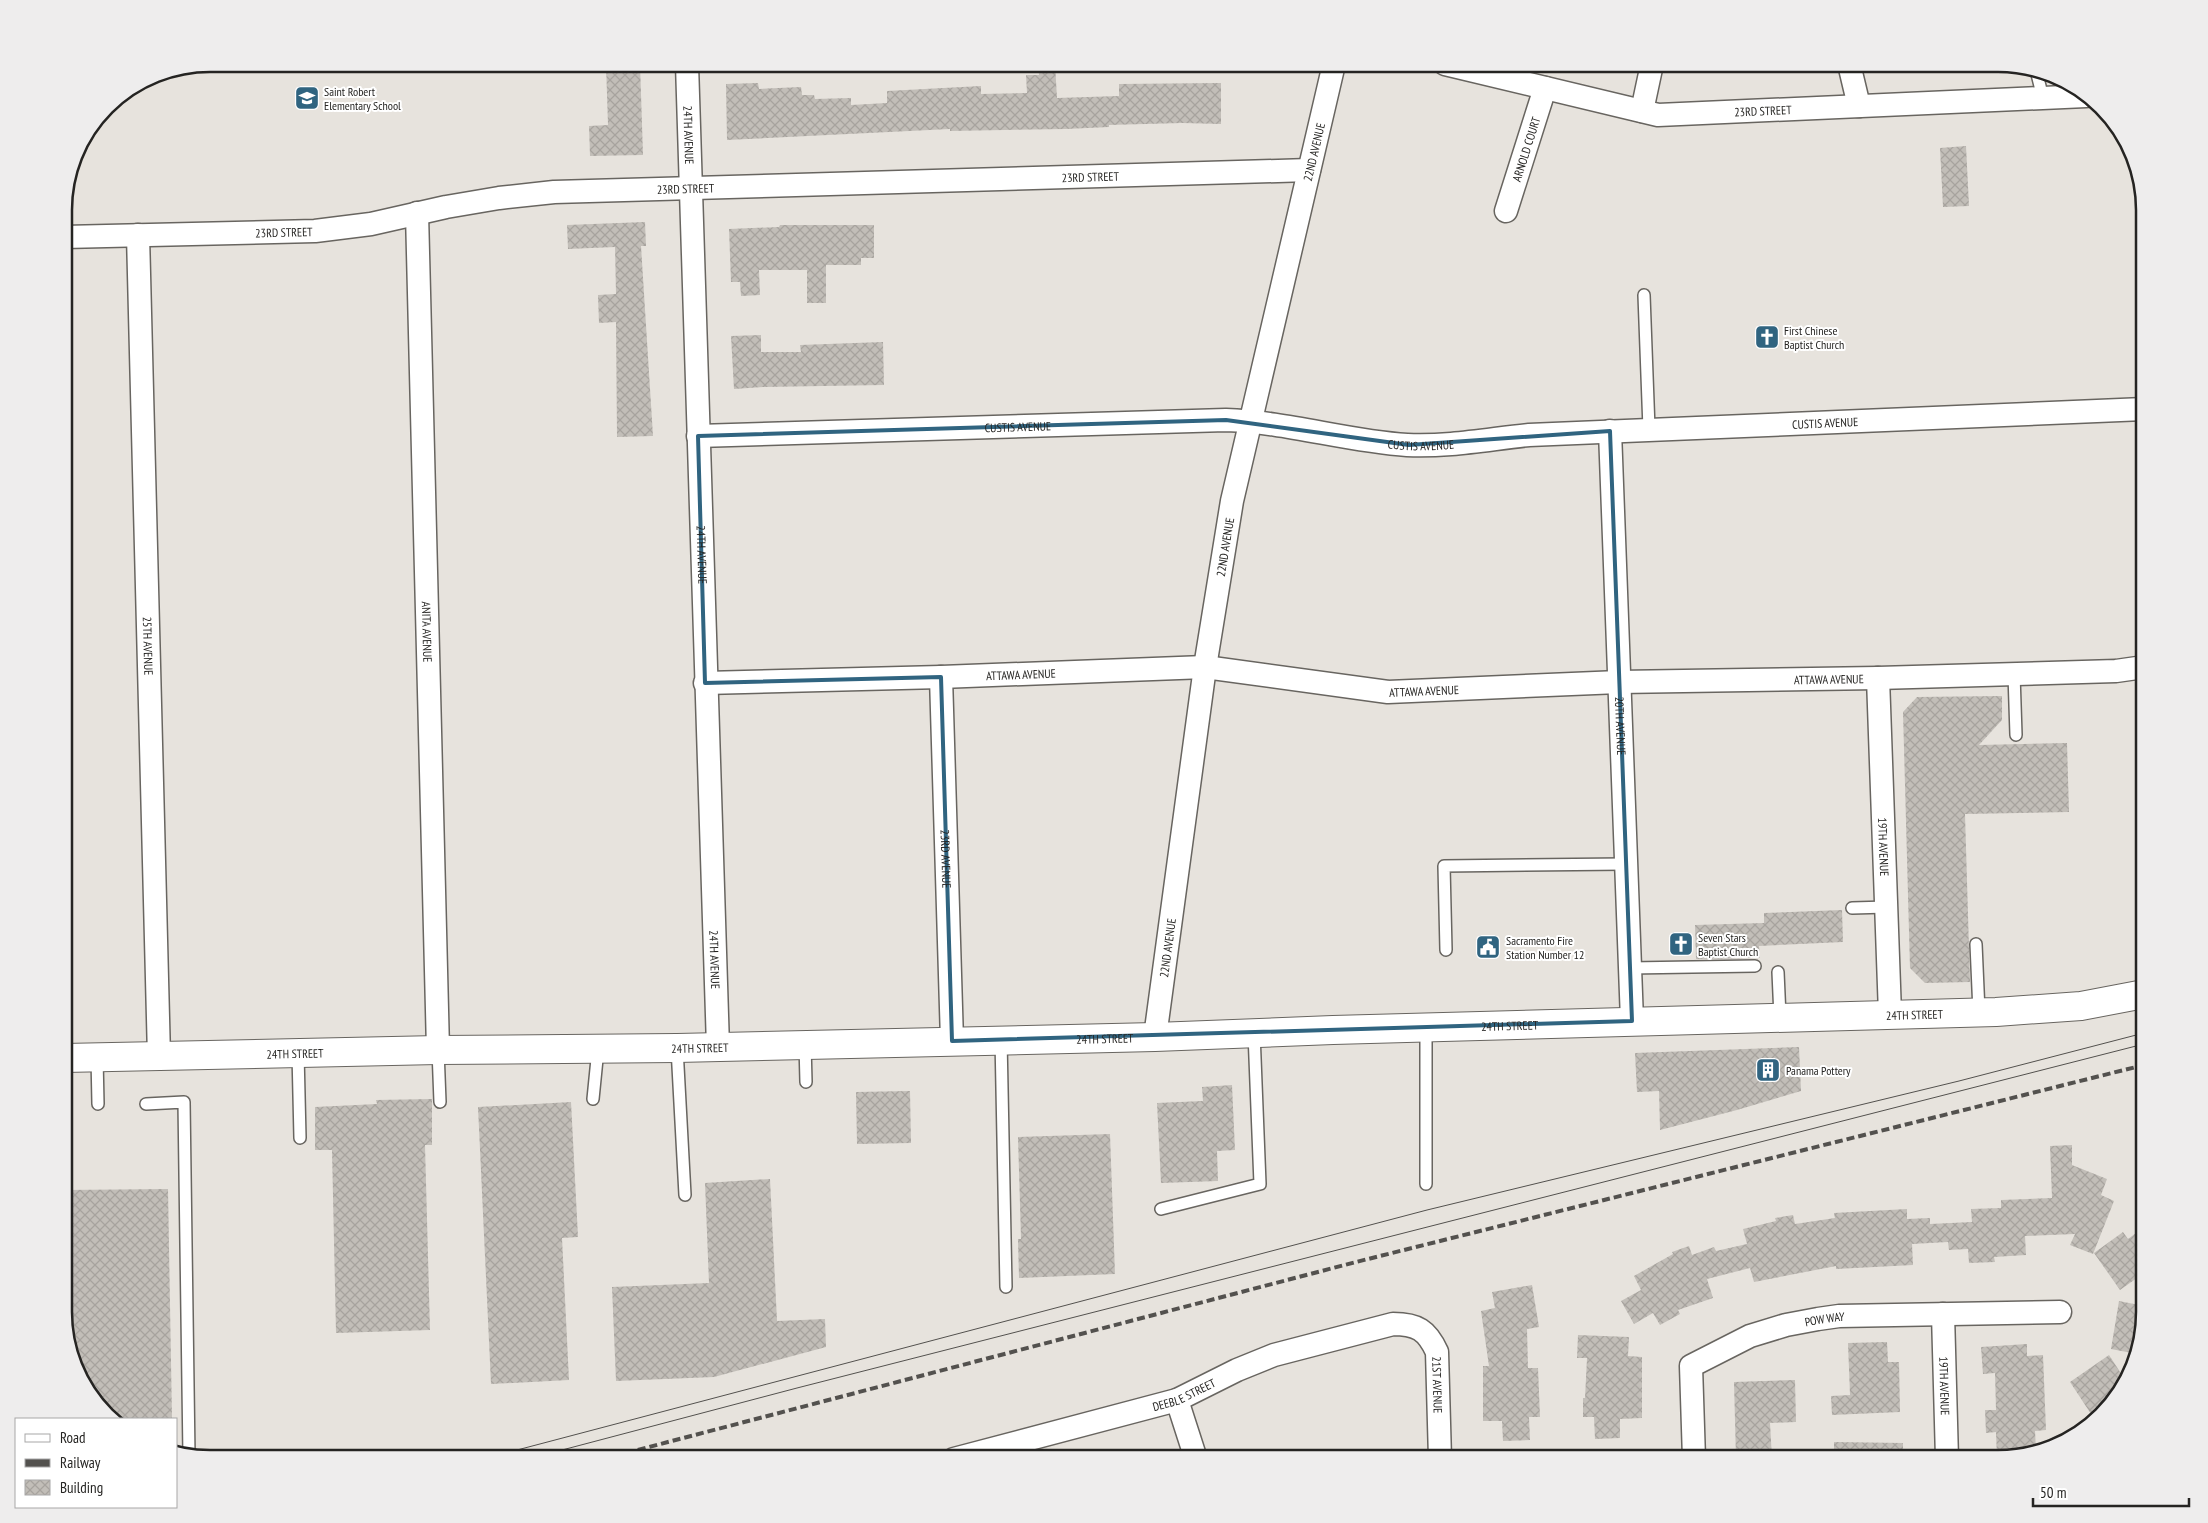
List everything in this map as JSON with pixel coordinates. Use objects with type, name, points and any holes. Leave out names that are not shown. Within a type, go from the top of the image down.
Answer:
[{"type":"street","name":"22ND AVENUE","points":[[1155,1037],[1205,667],[1232,502],[1332,72]]},
{"type":"street","name":"23RD STREET","points":[[1479,72],[1658,115],[2075,97]]},
{"type":"street","points":[[1642,111],[1650,72]]},
{"type":"street","points":[[1850,72],[1859,106]]},
{"type":"street","name":"24TH AVENUE","points":[[687,73],[718,1047]]},
{"type":"street","name":"ARNOLD COURT","points":[[1506,211],[1544,88]]},
{"type":"street","name":"23RD STREET","points":[[73,237],[315,231],[371,224],[417,213],[499,198],[554,192],[1309,170]]},
{"type":"street","name":"ANITA AVENUE","points":[[417,213],[438,1050]]},
{"type":"street","name":"25TH AVENUE","points":[[138,235],[159,1057]]},
{"type":"street","name":"CUSTIS AVENUE","points":[[698,436],[1251,421],[1408,445],[1451,444],[1529,435],[1649,429],[2136,409]]},
{"type":"street","name":"20TH AVENUE","points":[[1610,431],[1632,1021]]},
{"type":"street","name":"ATTAWA AVENUE","points":[[705,683],[942,677],[1205,667],[1388,692],[1619,682],[1878,678],[2116,671],[2136,668]]},
{"type":"street","name":"23RD AVENUE","points":[[942,677],[952,1041]]},
{"type":"street","name":"19TH AVENUE","points":[[1878,678],[1890,1014]]},
{"type":"street","name":"24TH STREET","points":[[73,1058],[438,1050],[677,1048],[1001,1039],[1155,1037],[1254,1032],[1979,1012],[2055,1008],[2107,1002],[2136,996]]},
{"type":"street","name":"POW WAY","points":[[1694,1450],[1691,1366],[1750,1336],[1786,1325],[1818,1319],[2060,1312]]},
{"type":"street","name":"19TH AVENUE","points":[[1943,1314],[1947,1450]]},
{"type":"street","name":"DEEBLE STREET","points":[[1012,1450],[1177,1400],[1237,1370],[1274,1355],[1393,1324],[1409,1324]]},
{"type":"street","name":"21ST AVENUE","points":[[1409,1324],[1422,1331],[1431,1339],[1436,1352],[1440,1450]]},
{"type":"street","points":[[1177,1400],[1193,1450]]},
{"type":"lane","points":[[2038,79],[2043,98]]},
{"type":"lane","points":[[1644,294],[1649,429]]},
{"type":"lane","points":[[2014,674],[2016,735]]},
{"type":"lane","points":[[1446,950],[1444,866],[1625,864]]},
{"type":"lane","points":[[1852,908],[1887,907]]},
{"type":"lane","points":[[1976,944],[1979,1012]]},
{"type":"lane","points":[[1630,968],[1755,966]]},
{"type":"lane","points":[[1778,972],[1780,1017]]},
{"type":"lane","points":[[1426,1027],[1426,1184]]},
{"type":"lane","points":[[1161,1209],[1260,1184],[1254,1032]]},
{"type":"lane","points":[[1001,1039],[1006,1287]]},
{"type":"lane","points":[[805,1044],[806,1082]]},
{"type":"lane","points":[[677,1048],[685,1195]]},
{"type":"lane","points":[[593,1099],[598,1049]]},
{"type":"lane","points":[[438,1050],[440,1102]]},
{"type":"lane","points":[[298,1053],[300,1138]]},
{"type":"lane","points":[[97,1057],[98,1104]]},
{"type":"lane","points":[[146,1104],[184,1102],[187,1448]]},
{"type":"highlighted area","points":[[1226,420],[1409,445],[1610,431],[1632,1021],[952,1041],[941,677],[705,683],[698,436]]},
{"type":"building","points":[[606,73],[640,73],[643,155],[590,156],[589,126],[608,125]]},
{"type":"building","points":[[1039,73],[1056,73],[1057,98],[1119,96],[1119,84],[1221,83],[1221,124],[1109,125],[1109,127],[1066,129],[950,131],[950,129],[727,140],[726,84],[758,83],[759,89],[801,87],[802,95],[814,95],[815,99],[851,98],[851,105],[887,103],[887,91],[981,86],[981,94],[1027,93],[1026,75],[1039,75]]},
{"type":"building","points":[[1966,146],[1969,206],[1943,207],[1940,148]]},
{"type":"building","points":[[645,222],[646,246],[641,246],[653,436],[617,437],[616,322],[599,323],[598,295],[616,294],[615,247],[568,249],[567,225]]},
{"type":"building","points":[[780,225],[874,225],[874,258],[861,258],[861,265],[826,265],[826,303],[807,303],[807,270],[759,270],[760,295],[741,296],[740,282],[731,282],[729,229],[779,227]]},
{"type":"building","points":[[761,335],[761,352],[801,352],[800,345],[883,342],[884,385],[734,389],[731,336]]},
{"type":"building","points":[[2002,696],[2002,720],[1979,745],[2067,743],[2069,812],[1965,814],[1970,982],[1925,983],[1910,968],[1903,712],[1917,697]]},
{"type":"building","points":[[1842,910],[1843,942],[1759,946],[1760,958],[1696,959],[1695,925],[1764,923],[1764,913]]},
{"type":"building","points":[[1799,1047],[1801,1091],[1737,1110],[1660,1130],[1659,1091],[1637,1092],[1635,1053]]},
{"type":"building","points":[[1232,1085],[1235,1150],[1217,1151],[1218,1181],[1161,1183],[1157,1103],[1203,1101],[1202,1087]]},
{"type":"building","points":[[910,1091],[911,1143],[857,1144],[856,1092]]},
{"type":"building","points":[[432,1099],[432,1145],[425,1145],[430,1330],[336,1333],[332,1150],[315,1150],[315,1107],[377,1104],[376,1100]]},
{"type":"building","points":[[571,1102],[578,1237],[562,1238],[569,1380],[491,1384],[478,1107]]},
{"type":"building","points":[[1110,1134],[1115,1274],[1019,1278],[1018,1239],[1021,1239],[1018,1137]]},
{"type":"building","points":[[2072,1145],[2072,1165],[2107,1179],[2101,1195],[2114,1201],[2093,1254],[2070,1245],[2075,1234],[2025,1236],[2026,1255],[1994,1257],[1995,1262],[1969,1263],[1968,1249],[1949,1250],[1948,1242],[1912,1244],[1913,1265],[1836,1269],[1836,1266],[1754,1282],[1750,1268],[1707,1279],[1713,1298],[1678,1310],[1680,1314],[1660,1325],[1653,1313],[1634,1324],[1621,1301],[1641,1290],[1634,1276],[1673,1254],[1672,1252],[1689,1246],[1692,1255],[1714,1247],[1716,1251],[1747,1244],[1743,1229],[1776,1221],[1775,1218],[1793,1215],[1795,1224],[1835,1218],[1834,1213],[1907,1209],[1907,1219],[1930,1218],[1930,1224],[1972,1222],[1971,1209],[2001,1208],[2001,1200],[2052,1198],[2050,1146]]},
{"type":"building","points":[[770,1179],[777,1321],[825,1319],[826,1347],[714,1377],[616,1381],[612,1287],[709,1283],[705,1183]]},
{"type":"building","points":[[168,1189],[172,1418],[122,1418],[107,1404],[96,1389],[83,1365],[75,1340],[73,1322],[73,1190]]},
{"type":"building","points":[[2123,1232],[2128,1239],[2136,1233],[2136,1279],[2120,1290],[2094,1253]]},
{"type":"building","points":[[1532,1285],[1539,1327],[1527,1329],[1528,1368],[1538,1368],[1540,1417],[1529,1417],[1530,1440],[1503,1441],[1502,1421],[1483,1421],[1483,1366],[1489,1366],[1481,1311],[1495,1308],[1492,1292]]},
{"type":"building","points":[[2119,1301],[2136,1304],[2134,1331],[2129,1353],[2111,1349]]},
{"type":"building","points":[[1578,1335],[1629,1337],[1628,1356],[1642,1357],[1642,1418],[1620,1419],[1620,1438],[1595,1439],[1594,1417],[1583,1417],[1587,1358],[1577,1358]]},
{"type":"building","points":[[1887,1342],[1888,1362],[1899,1362],[1900,1412],[1832,1415],[1831,1396],[1850,1395],[1848,1343]]},
{"type":"building","points":[[2027,1344],[2027,1356],[2043,1355],[2046,1430],[2035,1431],[2036,1445],[2025,1448],[1997,1450],[1996,1432],[1986,1433],[1985,1410],[1996,1410],[1995,1373],[1983,1374],[1981,1347]]},
{"type":"building","points":[[2109,1355],[2121,1374],[2101,1404],[2091,1414],[2070,1382]]},
{"type":"building","points":[[1795,1380],[1796,1422],[1770,1423],[1772,1450],[1736,1450],[1734,1382]]},
{"type":"building","points":[[1834,1442],[1903,1443],[1903,1450],[1834,1450]]},
{"type":"tram line","points":[[517,1450],[1427,1210],[1959,1081],[2136,1035]]},
{"type":"tram line","points":[[562,1450],[797,1388],[2136,1046]]},
{"type":"railway","points":[[637,1450],[1356,1262],[2136,1067]]},
{"type":"place","name":"Saint Robert Elementary School","points":[[307,98]]},
{"type":"place","name":"First Chinese Baptist Church","points":[[1767,337]]},
{"type":"place","name":"Seven Stars Baptist Church","points":[[1681,944]]},
{"type":"place","name":"Sacramento Fire Station Number 12","points":[[1488,947]]},
{"type":"place","name":"Panama Pottery","points":[[1768,1070]]}]
